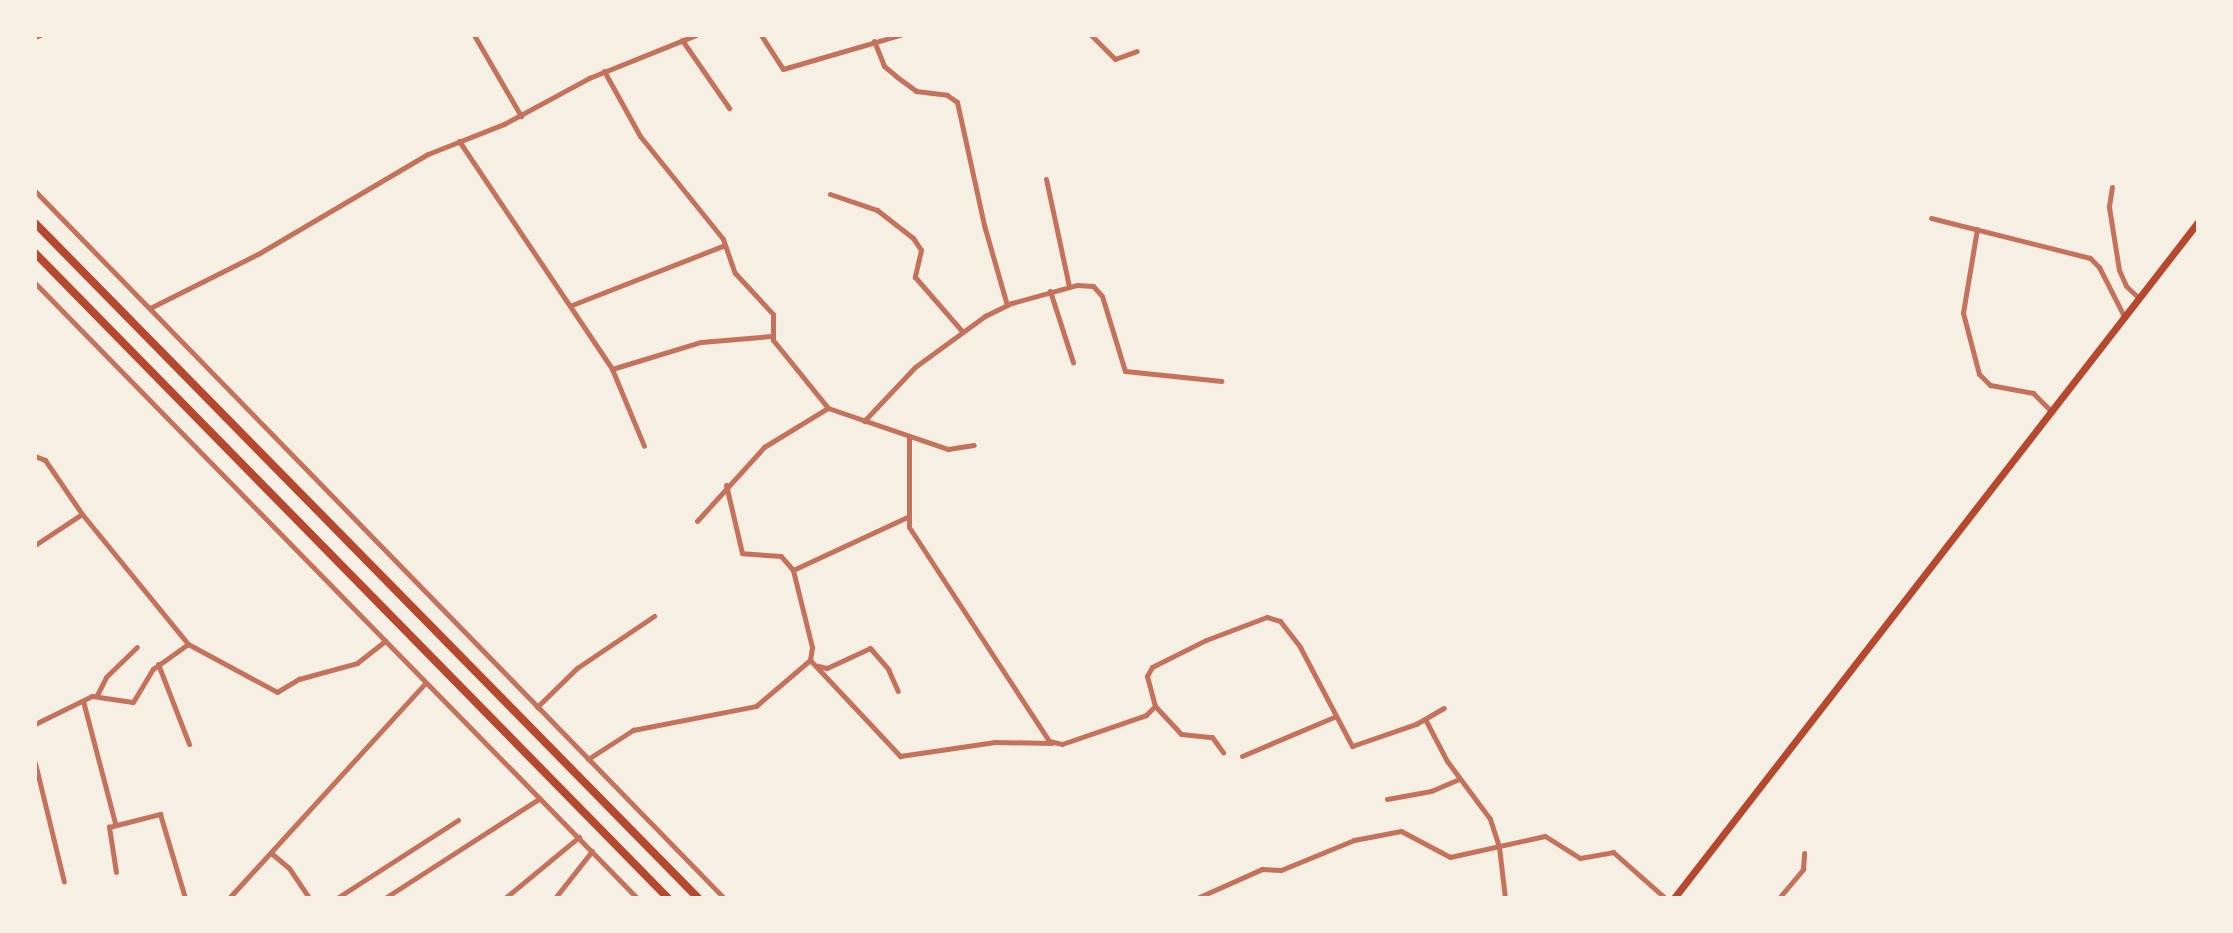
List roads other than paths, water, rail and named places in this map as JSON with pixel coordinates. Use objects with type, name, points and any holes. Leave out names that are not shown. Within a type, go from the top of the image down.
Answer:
[{"type":"highway","points":[[35,223],[698,898]]},
{"type":"highway","points":[[35,253],[668,898]]},
{"type":"main road","points":[[1674,898],[2198,222]]},
{"type":"street","points":[[35,37],[40,35]]},
{"type":"street","points":[[474,35],[521,116]]},
{"type":"street","points":[[149,308],[258,254],[428,154],[521,116],[604,71],[696,35]]},
{"type":"street","points":[[761,35],[783,69],[900,35]]},
{"type":"street","points":[[1091,35],[1115,59],[1137,51]]},
{"type":"street","points":[[686,38],[729,108]]},
{"type":"street","points":[[874,41],[884,66],[916,91],[947,95],[957,102],[984,226],[1007,305]]},
{"type":"street","points":[[604,71],[640,136],[725,245],[735,273],[773,314],[771,336],[828,408],[948,449],[974,445]]},
{"type":"street","points":[[459,141],[572,305],[612,369],[644,446]]},
{"type":"street","points":[[1046,179],[1069,286]]},
{"type":"street","points":[[2112,187],[2109,207],[2119,270],[2126,286],[2139,298]]},
{"type":"street","points":[[35,191],[724,898]]},
{"type":"street","points":[[830,194],[877,210],[913,238],[921,250],[915,277],[962,331]]},
{"type":"street","points":[[1931,218],[2090,258],[2099,267],[2124,318]]},
{"type":"street","points":[[1977,229],[1963,313],[1979,374],[1990,385],[2033,393],[2052,412]]},
{"type":"street","points":[[572,305],[725,245]]},
{"type":"street","points":[[35,283],[637,898]]},
{"type":"street","points":[[864,421],[915,367],[962,331],[1007,305],[1069,286],[1087,284],[1098,290],[1128,373],[1221,381]]},
{"type":"street","points":[[1050,291],[1073,362]]},
{"type":"street","points":[[612,369],[701,342],[771,336]]},
{"type":"street","points":[[697,521],[726,485],[764,447],[828,408]]},
{"type":"street","points":[[909,436],[907,517],[936,574],[1053,743]]},
{"type":"street","points":[[35,456],[45,460],[82,514],[188,644],[277,692],[299,679],[357,663],[385,641]]},
{"type":"street","points":[[726,485],[742,553],[781,556],[793,570],[810,660],[900,756],[995,742],[1053,743],[1139,719],[1155,706]]},
{"type":"street","points":[[35,545],[82,514]]},
{"type":"street","points":[[793,570],[907,517]]},
{"type":"street","points":[[537,707],[577,668],[654,616]]},
{"type":"street","points":[[1223,752],[1212,737],[1181,734],[1155,706],[1147,676],[1157,663],[1271,617],[1289,630],[1300,647],[1334,717],[1352,746],[1425,719],[1444,708]]},
{"type":"street","points":[[97,695],[128,705],[158,664],[188,644]]},
{"type":"street","points":[[35,724],[97,695],[106,677],[137,647]]},
{"type":"street","points":[[810,660],[827,668],[870,648],[888,669],[898,691]]},
{"type":"street","points":[[588,759],[633,730],[756,706],[810,660]]},
{"type":"street","points":[[158,664],[189,744]]},
{"type":"street","points":[[229,898],[425,683]]},
{"type":"street","points":[[83,701],[115,823]]},
{"type":"street","points":[[1242,757],[1334,717]]},
{"type":"street","points":[[1425,719],[1459,779],[1483,807],[1499,848],[1505,898]]},
{"type":"street","points":[[35,763],[64,881]]},
{"type":"street","points":[[1387,799],[1431,791],[1459,779]]},
{"type":"street","points":[[385,898],[540,798]]},
{"type":"street","points":[[116,872],[106,831],[115,823],[160,814],[185,898]]},
{"type":"street","points":[[337,898],[458,820]]},
{"type":"street","points":[[1197,898],[1262,869],[1286,869],[1354,840],[1389,832],[1410,834],[1450,857],[1545,836],[1580,858],[1613,852],[1665,898]]},
{"type":"street","points":[[505,898],[579,837]]},
{"type":"street","points":[[555,898],[592,851]]},
{"type":"street","points":[[271,853],[289,868],[309,898]]},
{"type":"street","points":[[1779,898],[1803,869],[1804,853]]}]
